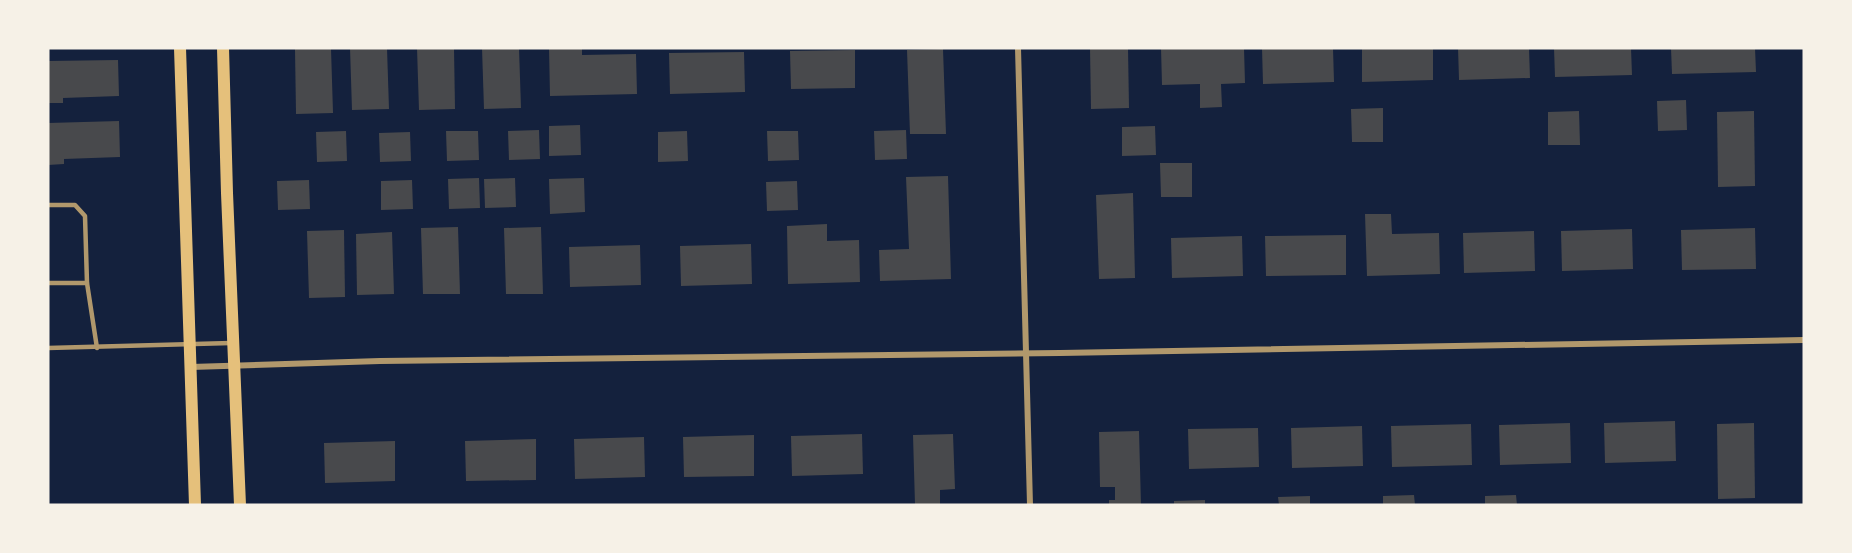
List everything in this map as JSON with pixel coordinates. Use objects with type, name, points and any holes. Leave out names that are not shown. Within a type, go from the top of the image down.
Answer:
[{"type":"main road","points":[[180,48],[195,505]]},
{"type":"main road","points":[[223,48],[240,505]]},
{"type":"street","points":[[1018,48],[1030,505]]},
{"type":"street","points":[[190,367],[380,361],[1027,354],[1804,340]]},
{"type":"lane","points":[[48,205],[75,205],[84,216],[87,283],[97,348]]},
{"type":"lane","points":[[48,283],[87,283]]},
{"type":"lane","points":[[48,348],[234,343]]},
{"type":"building","points":[[331,48],[333,113],[296,114],[295,49]]},
{"type":"building","points":[[350,48],[387,48],[389,109],[352,110]]},
{"type":"building","points":[[417,48],[454,48],[455,109],[419,110]]},
{"type":"building","points":[[482,48],[519,48],[521,108],[484,109]]},
{"type":"building","points":[[549,48],[582,48],[582,55],[636,54],[637,94],[550,96]]},
{"type":"building","points":[[1090,48],[1128,48],[1129,108],[1091,109]]},
{"type":"building","points":[[1161,48],[1244,48],[1245,83],[1221,84],[1222,107],[1200,108],[1200,84],[1162,85]]},
{"type":"building","points":[[1262,48],[1333,48],[1334,82],[1263,84]]},
{"type":"building","points":[[1362,48],[1433,48],[1433,80],[1362,82]]},
{"type":"building","points":[[1458,48],[1529,48],[1530,78],[1459,80]]},
{"type":"building","points":[[1554,48],[1631,48],[1632,75],[1555,77]]},
{"type":"building","points":[[1671,48],[1755,48],[1756,72],[1672,74]]},
{"type":"building","points":[[943,49],[946,134],[910,134],[907,50]]},
{"type":"building","points":[[855,50],[855,88],[791,89],[790,51]]},
{"type":"building","points":[[744,52],[745,92],[670,94],[669,53]]},
{"type":"building","points":[[118,60],[119,96],[63,98],[63,103],[48,103],[48,61]]},
{"type":"building","points":[[1686,100],[1687,130],[1658,131],[1657,101]]},
{"type":"building","points":[[1383,108],[1383,142],[1352,142],[1351,109]]},
{"type":"building","points":[[1579,111],[1580,145],[1548,145],[1548,112]]},
{"type":"building","points":[[1754,111],[1755,186],[1718,187],[1717,112]]},
{"type":"building","points":[[119,121],[120,157],[64,159],[64,164],[48,165],[48,123]]},
{"type":"building","points":[[580,125],[581,155],[549,156],[549,126]]},
{"type":"building","points":[[1155,126],[1156,155],[1122,156],[1122,127]]},
{"type":"building","points":[[539,130],[540,159],[509,160],[508,131]]},
{"type":"building","points":[[906,130],[907,159],[875,160],[874,131]]},
{"type":"building","points":[[346,131],[347,161],[317,162],[316,132]]},
{"type":"building","points":[[446,131],[478,131],[479,160],[447,161]]},
{"type":"building","points":[[687,131],[688,161],[658,162],[658,132]]},
{"type":"building","points":[[767,131],[798,131],[799,160],[768,161]]},
{"type":"building","points":[[410,132],[411,161],[380,162],[379,133]]},
{"type":"building","points":[[1160,163],[1192,163],[1192,197],[1161,197]]},
{"type":"building","points":[[948,176],[951,279],[880,281],[879,250],[909,249],[906,177]]},
{"type":"building","points":[[479,178],[480,208],[449,209],[448,179]]},
{"type":"building","points":[[515,178],[516,207],[485,208],[484,179]]},
{"type":"building","points":[[584,178],[585,212],[550,214],[549,179]]},
{"type":"building","points":[[309,180],[310,209],[278,210],[277,181]]},
{"type":"building","points":[[412,180],[413,209],[381,210],[381,181]]},
{"type":"building","points":[[797,181],[798,210],[767,211],[766,182]]},
{"type":"building","points":[[1133,193],[1135,278],[1099,279],[1096,195]]},
{"type":"building","points":[[1365,214],[1391,214],[1392,234],[1439,233],[1440,274],[1367,276]]},
{"type":"building","points":[[827,224],[827,241],[859,240],[860,282],[788,284],[787,226]]},
{"type":"building","points":[[458,227],[460,294],[423,294],[421,228]]},
{"type":"building","points":[[541,227],[543,294],[506,294],[504,228]]},
{"type":"building","points":[[1755,228],[1756,269],[1682,270],[1681,230]]},
{"type":"building","points":[[1632,229],[1633,269],[1562,271],[1561,231]]},
{"type":"building","points":[[344,230],[345,297],[309,298],[307,231]]},
{"type":"building","points":[[1534,231],[1535,271],[1464,273],[1463,233]]},
{"type":"building","points":[[392,232],[394,294],[357,295],[356,234]]},
{"type":"building","points":[[1346,235],[1346,275],[1266,276],[1265,236]]},
{"type":"building","points":[[1242,236],[1243,276],[1172,278],[1171,238]]},
{"type":"building","points":[[751,244],[752,284],[681,286],[680,246]]},
{"type":"building","points":[[640,245],[641,285],[570,287],[569,247]]},
{"type":"building","points":[[1675,421],[1676,461],[1605,463],[1604,423]]},
{"type":"building","points":[[1570,423],[1571,463],[1500,465],[1499,425]]},
{"type":"building","points":[[1754,423],[1755,498],[1718,499],[1717,424]]},
{"type":"building","points":[[1471,424],[1472,465],[1392,467],[1391,426]]},
{"type":"building","points":[[1362,426],[1363,466],[1292,468],[1291,428]]},
{"type":"building","points":[[1258,428],[1259,467],[1189,469],[1188,429]]},
{"type":"building","points":[[1139,431],[1141,505],[1109,505],[1109,500],[1115,500],[1115,487],[1100,487],[1099,432]]},
{"type":"building","points":[[862,434],[863,474],[792,476],[791,436]]},
{"type":"building","points":[[953,434],[955,489],[940,490],[940,505],[915,505],[913,435]]},
{"type":"building","points":[[754,435],[754,476],[684,477],[683,437]]},
{"type":"building","points":[[644,437],[645,477],[575,479],[574,439]]},
{"type":"building","points":[[536,439],[536,480],[466,481],[465,441]]},
{"type":"building","points":[[395,441],[395,481],[325,483],[324,443]]},
{"type":"building","points":[[1414,495],[1415,505],[1383,505],[1383,496]]},
{"type":"building","points":[[1516,495],[1517,505],[1485,505],[1485,496]]},
{"type":"building","points":[[1310,496],[1310,505],[1279,505],[1278,497]]},
{"type":"building","points":[[1205,500],[1205,505],[1174,505],[1174,501]]}]
